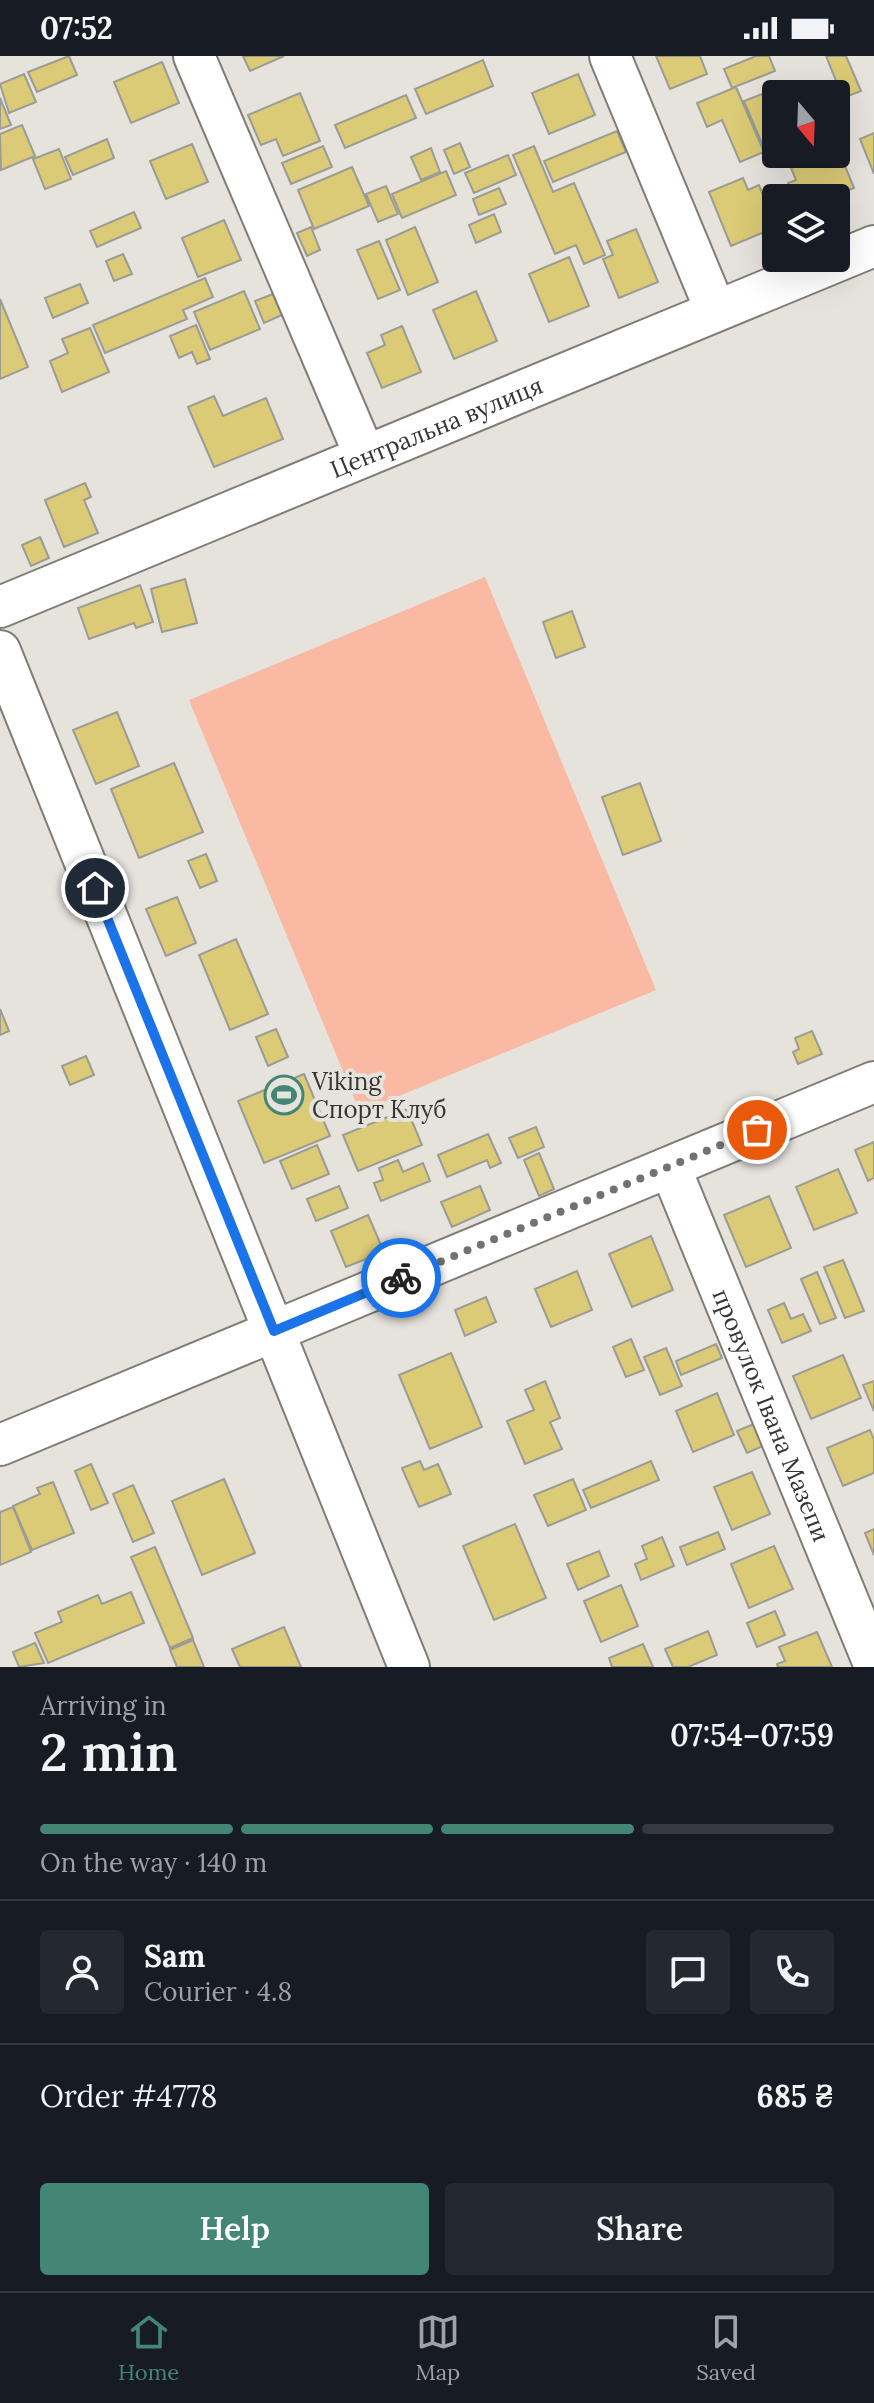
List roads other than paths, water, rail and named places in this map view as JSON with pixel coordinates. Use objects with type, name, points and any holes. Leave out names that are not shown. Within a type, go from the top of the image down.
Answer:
[{"type":"street","points":[[194,56],[365,456]]},
{"type":"street","points":[[610,56],[715,309]]},
{"type":"street","name":"Центральна вулиця","points":[[0,607],[715,309],[874,246]]},
{"type":"street","points":[[0,651],[409,1667]]},
{"type":"street","points":[[0,1445],[874,1082]]},
{"type":"street","name":"провулок Івана Мазепи","points":[[670,1167],[874,1664]]},
{"type":"place","name":"Viking Спорт Клуб","points":[[284,1095]]}]
